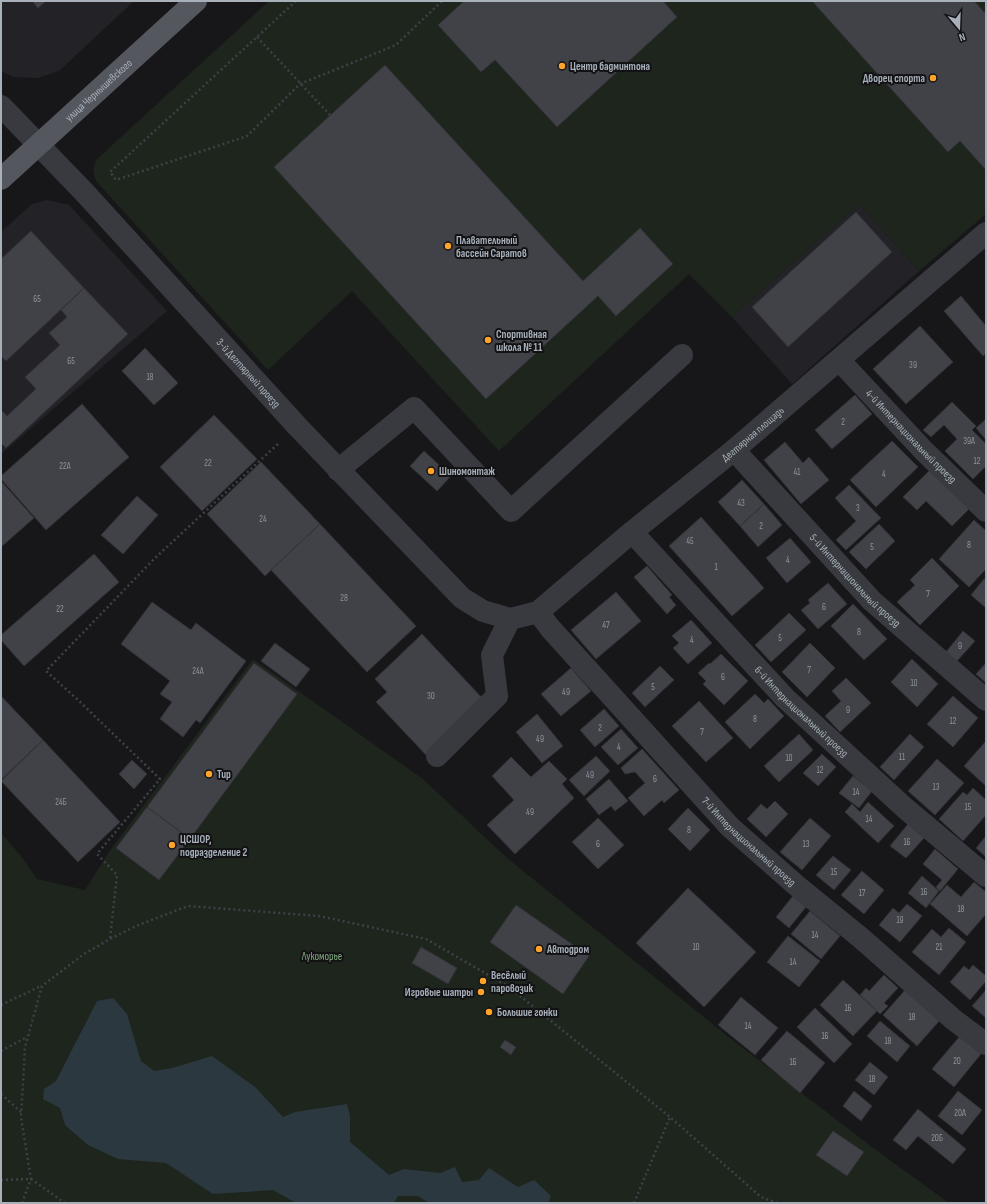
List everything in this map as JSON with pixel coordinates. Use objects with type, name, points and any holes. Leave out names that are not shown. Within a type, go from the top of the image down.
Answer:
[{"type":"main road","name":"улица Чернышевского","points":[[1,179],[196,1]]},
{"type":"street","name":"3-й Дегтярный проезд","points":[[1,106],[85,193],[338,470],[462,598],[484,612],[510,619]]},
{"type":"street","name":"Дегтярная площадь","points":[[510,619],[538,612],[632,532],[734,450],[986,233]]},
{"type":"street","points":[[338,470],[414,408],[510,511],[682,355]]},
{"type":"street","name":"4-й Интернациональный проезд","points":[[839,360],[924,451],[982,500]]},
{"type":"street","name":"5-й Интернациональный проезд","points":[[734,450],[872,601],[986,700]]},
{"type":"street","name":"6-й Интернациональный проезд","points":[[632,532],[785,698],[906,809],[986,876]]},
{"type":"street","name":"7-й Интернациональный проезд","points":[[538,612],[550,628],[730,827],[797,886],[861,938],[954,1020],[986,1044]]},
{"type":"street","points":[[437,756],[497,696],[492,655],[510,619]]},
{"type":"path","points":[[296,1],[110,172],[116,180],[247,136],[300,84],[396,44],[442,1]]},
{"type":"path","points":[[257,37],[330,115]]},
{"type":"path","points":[[110,939],[117,875],[97,854],[160,779],[46,671],[154,559],[297,426]]},
{"type":"path","points":[[1,1005],[42,986],[84,954],[110,939],[136,926],[188,906],[319,916],[426,939],[509,987],[670,1117],[761,1197],[777,1203]]},
{"type":"path","points":[[22,1203],[31,1179],[21,1118],[25,1046],[42,986]]},
{"type":"path","points":[[1,1051],[28,1037]]},
{"type":"path","points":[[1,1094],[21,1112]]},
{"type":"path","points":[[634,1203],[670,1117]]},
{"type":"path","points":[[1,1180],[31,1179],[65,1203]]},
{"type":"shaded area","points":[[1,1],[134,1],[59,71],[37,78],[13,77],[1,71]]},
{"type":"shaded area","points":[[47,200],[69,205],[167,311],[1,454],[1,232],[32,204]]},
{"type":"shaded area","points":[[859,204],[919,271],[792,384],[732,317]]},
{"type":"shaded area","points":[[113,998],[127,1014],[141,1061],[154,1071],[172,1068],[212,1056],[255,1087],[283,1117],[295,1112],[347,1104],[350,1116],[350,1142],[389,1175],[404,1169],[440,1173],[455,1167],[462,1182],[479,1180],[489,1168],[518,1187],[534,1180],[551,1196],[548,1203],[429,1203],[418,1196],[398,1196],[394,1203],[296,1203],[273,1190],[213,1194],[166,1163],[118,1159],[88,1145],[65,1125],[60,1108],[43,1099],[44,1089],[56,1081],[97,1001]]},
{"type":"green space","points":[[269,1],[986,1],[986,214],[919,271],[859,204],[732,317],[689,274],[499,451],[352,291],[268,370],[96,181],[93,171],[96,160]]},
{"type":"green space","name":"Лукоморье","points":[[253,659],[423,779],[507,858],[730,1038],[876,1150],[949,1203],[1,1203],[1,833],[21,856],[37,879],[85,890],[111,849]]},
{"type":"building","points":[[32,1],[46,1],[38,8]]},
{"type":"building","name":"Центр бадминтона","points":[[464,1],[663,1],[677,17],[557,127],[495,60],[481,72],[438,25]]},
{"type":"building","name":"Дворец спорта","points":[[812,1],[974,1],[986,14],[986,170],[960,141],[948,152]]},
{"type":"building","name":"Плавательный бассейн Саратов","points":[[385,65],[583,281],[640,228],[673,264],[616,316],[598,296],[486,399],[274,167]]},
{"type":"building","points":[[856,212],[892,252],[788,347],[752,307]]},
{"type":"building","points":[[31,231],[84,288],[6,361],[1,356],[1,259]]},
{"type":"building","points":[[84,288],[128,334],[6,448],[1,443],[1,410],[7,416],[36,389],[25,377],[60,345],[49,333],[67,317],[61,310]]},
{"type":"building","points":[[961,296],[986,326],[986,353],[983,356],[944,311]]},
{"type":"building","points":[[920,326],[953,362],[906,404],[873,369]]},
{"type":"building","points":[[145,348],[178,383],[154,405],[122,371]]},
{"type":"building","points":[[855,395],[872,414],[832,449],[815,430]]},
{"type":"building","points":[[952,402],[976,426],[972,430],[986,444],[986,466],[973,479],[945,451],[957,439],[944,425],[931,437],[923,430]]},
{"type":"building","points":[[82,404],[129,457],[46,530],[1,479],[1,476]]},
{"type":"building","points":[[214,415],[257,459],[202,511],[160,467]]},
{"type":"building","points":[[986,419],[986,440],[976,428]]},
{"type":"building","points":[[892,441],[918,467],[876,507],[850,480]]},
{"type":"building","points":[[785,442],[803,463],[809,457],[829,480],[801,504],[764,460]]},
{"type":"building","name":"Шиномонтаж","points":[[424,451],[451,476],[437,491],[410,466]]},
{"type":"building","points":[[261,462],[320,524],[265,576],[207,514]]},
{"type":"building","points":[[930,470],[969,509],[952,526],[926,501],[917,510],[903,497]]},
{"type":"building","points":[[742,480],[764,504],[740,526],[718,502]]},
{"type":"building","points":[[1,481],[34,518],[1,547]]},
{"type":"building","points":[[849,485],[881,518],[846,550],[836,540],[856,521],[835,498]]},
{"type":"building","points":[[137,496],[158,515],[123,554],[101,535]]},
{"type":"building","points":[[764,504],[782,525],[758,547],[740,526]]},
{"type":"building","points":[[701,517],[764,588],[732,616],[669,546]]},
{"type":"building","points":[[974,520],[986,531],[986,569],[969,587],[939,559]]},
{"type":"building","points":[[320,524],[416,626],[367,672],[271,570]]},
{"type":"building","points":[[879,524],[895,541],[866,569],[849,552]]},
{"type":"building","points":[[790,538],[811,562],[787,583],[766,558]]},
{"type":"building","points":[[94,554],[119,582],[24,666],[1,640],[1,635]]},
{"type":"building","points":[[932,558],[959,586],[920,625],[897,602],[915,585],[910,580]]},
{"type":"building","points":[[647,566],[672,595],[669,597],[676,605],[667,614],[634,577]]},
{"type":"building","points":[[984,579],[986,580],[986,608],[971,595]]},
{"type":"building","points":[[828,583],[847,604],[818,629],[801,610],[810,603],[808,600]]},
{"type":"building","points":[[616,592],[641,621],[596,659],[571,630]]},
{"type":"building","points":[[152,602],[191,630],[196,623],[246,661],[200,723],[196,720],[183,737],[160,719],[172,702],[160,694],[170,681],[121,644]]},
{"type":"building","points":[[853,604],[887,639],[864,660],[831,626]]},
{"type":"building","points":[[789,613],[806,630],[771,662],[755,645]]},
{"type":"building","points":[[691,620],[712,643],[688,664],[673,648],[679,643],[672,636]]},
{"type":"building","points":[[963,631],[975,641],[957,661],[946,652]]},
{"type":"building","points":[[422,634],[484,700],[426,755],[376,702],[387,692],[375,679]]},
{"type":"building","points":[[275,643],[310,669],[296,687],[261,661]]},
{"type":"building","points":[[810,643],[835,668],[807,697],[782,672]]},
{"type":"building","points":[[721,654],[748,681],[724,705],[703,684],[706,681],[698,673]]},
{"type":"building","points":[[912,659],[938,684],[917,707],[891,682]]},
{"type":"building","points":[[254,663],[297,694],[190,839],[147,807]]},
{"type":"building","points":[[986,663],[986,683],[976,674]]},
{"type":"building","points":[[660,666],[674,680],[645,707],[632,693]]},
{"type":"building","points":[[571,668],[591,691],[561,716],[541,694]]},
{"type":"building","points":[[846,678],[871,703],[840,732],[825,716],[841,701],[832,691]]},
{"type":"building","points":[[755,694],[764,703],[768,699],[784,716],[750,749],[725,722]]},
{"type":"building","points":[[1,696],[43,740],[1,780]]},
{"type":"building","points":[[953,696],[978,718],[953,747],[927,724]]},
{"type":"building","points":[[699,701],[733,738],[706,762],[672,726]]},
{"type":"building","points":[[604,709],[619,726],[595,747],[580,730]]},
{"type":"building","points":[[537,714],[563,746],[542,763],[516,732]]},
{"type":"building","points":[[621,729],[638,748],[618,765],[601,747]]},
{"type":"building","points":[[799,734],[813,750],[779,782],[764,766]]},
{"type":"building","points":[[910,734],[924,747],[894,780],[880,767]]},
{"type":"building","points":[[43,740],[120,822],[78,862],[1,781]]},
{"type":"building","points":[[986,741],[986,786],[964,766]]},
{"type":"building","points":[[642,749],[679,790],[664,803],[662,800],[644,816],[628,798],[645,783],[635,772],[625,774],[621,768]]},
{"type":"building","points":[[822,754],[836,767],[818,786],[803,773]]},
{"type":"building","points":[[596,756],[610,771],[584,796],[569,780]]},
{"type":"building","points":[[511,757],[531,777],[549,761],[567,779],[562,784],[574,798],[515,854],[487,825],[514,800],[492,776]]},
{"type":"building","points":[[937,759],[964,783],[935,815],[908,791]]},
{"type":"building","points":[[132,760],[147,774],[134,789],[119,774]]},
{"type":"building","points":[[853,776],[872,791],[859,808],[839,793]]},
{"type":"building","points":[[609,779],[628,801],[615,811],[611,806],[599,815],[586,799]]},
{"type":"building","points":[[973,788],[986,800],[986,815],[963,841],[939,819],[963,792],[967,795]]},
{"type":"building","points":[[775,801],[788,814],[766,837],[747,819],[761,804],[767,809]]},
{"type":"building","points":[[868,802],[894,826],[878,843],[845,812],[852,804],[860,812]]},
{"type":"building","points":[[147,807],[190,839],[159,880],[116,848]]},
{"type":"building","points":[[688,808],[710,830],[690,851],[668,829]]},
{"type":"building","points":[[598,818],[624,845],[598,869],[572,842]]},
{"type":"building","points":[[810,818],[831,836],[802,870],[780,852]]},
{"type":"building","points":[[908,824],[924,838],[906,858],[890,846]]},
{"type":"building","points":[[986,836],[986,857],[976,848]]},
{"type":"building","points":[[935,849],[958,869],[940,891],[936,887],[942,880],[923,864]]},
{"type":"building","points":[[833,856],[851,870],[834,890],[816,875]]},
{"type":"building","points":[[862,871],[884,890],[864,914],[841,895]]},
{"type":"building","points":[[922,876],[939,891],[926,908],[908,893]]},
{"type":"building","points":[[974,882],[986,892],[986,914],[967,936],[930,904],[947,885],[961,897]]},
{"type":"building","points":[[688,888],[756,952],[704,1007],[636,943]]},
{"type":"building","points":[[793,896],[806,907],[789,928],[776,917]]},
{"type":"building","points":[[907,904],[922,916],[900,942],[879,925],[893,908],[899,913]]},
{"type":"building","name":"Автодром","points":[[516,905],[589,956],[563,994],[490,942]]},
{"type":"building","points":[[810,911],[840,936],[821,959],[791,934]]},
{"type":"building","points":[[949,928],[966,942],[939,975],[912,952],[932,929],[941,937]]},
{"type":"building","points":[[788,936],[820,961],[799,987],[767,962]]},
{"type":"building","points":[[421,947],[457,968],[448,984],[412,963]]},
{"type":"building","points":[[973,965],[986,976],[986,981],[970,1000],[950,982],[964,966],[969,970]]},
{"type":"building","points":[[884,975],[898,988],[884,1003],[888,1006],[880,1014],[860,995],[866,988],[869,991]]},
{"type":"building","points":[[843,980],[877,1011],[853,1036],[820,1005]]},
{"type":"building","points":[[906,989],[941,1019],[917,1046],[883,1015]]},
{"type":"building","points":[[986,990],[986,1018],[972,1006]]},
{"type":"building","points":[[741,997],[778,1028],[755,1055],[718,1025]]},
{"type":"building","points":[[815,1008],[852,1044],[834,1063],[797,1027]]},
{"type":"building","points":[[880,1021],[910,1046],[897,1062],[867,1036]]},
{"type":"building","points":[[787,1031],[825,1063],[800,1093],[761,1060]]},
{"type":"building","points":[[960,1036],[981,1054],[954,1087],[932,1069]]},
{"type":"building","points":[[505,1040],[516,1047],[511,1055],[500,1047]]},
{"type":"building","points":[[870,1062],[888,1077],[874,1095],[855,1080]]},
{"type":"building","points":[[854,1091],[872,1106],[861,1121],[843,1106]]},
{"type":"building","points":[[958,1091],[982,1110],[962,1135],[938,1116]]},
{"type":"building","points":[[918,1109],[966,1149],[953,1164],[918,1136],[906,1150],[893,1140]]},
{"type":"building","points":[[833,1131],[864,1152],[847,1176],[816,1155]]},
{"type":"place","name":"Центр бадминтона","points":[[562,66]]},
{"type":"place","name":"Дворец спорта","points":[[933,78]]},
{"type":"place","name":"Плавательный бассейн Саратов","points":[[448,246]]},
{"type":"place","name":"Спортивная школа № 11","points":[[488,340]]},
{"type":"place","name":"Шиномонтаж","points":[[431,471]]},
{"type":"place","name":"Тир","points":[[209,774]]},
{"type":"place","name":"ЦСШОР, подразделение 2","points":[[172,845]]},
{"type":"place","name":"Автодром","points":[[539,949]]},
{"type":"place","name":"Весёлый паровозик","points":[[483,981]]},
{"type":"place","name":"Игровые шатры","points":[[481,992]]},
{"type":"place","name":"Большие гонки","points":[[489,1012]]}]
